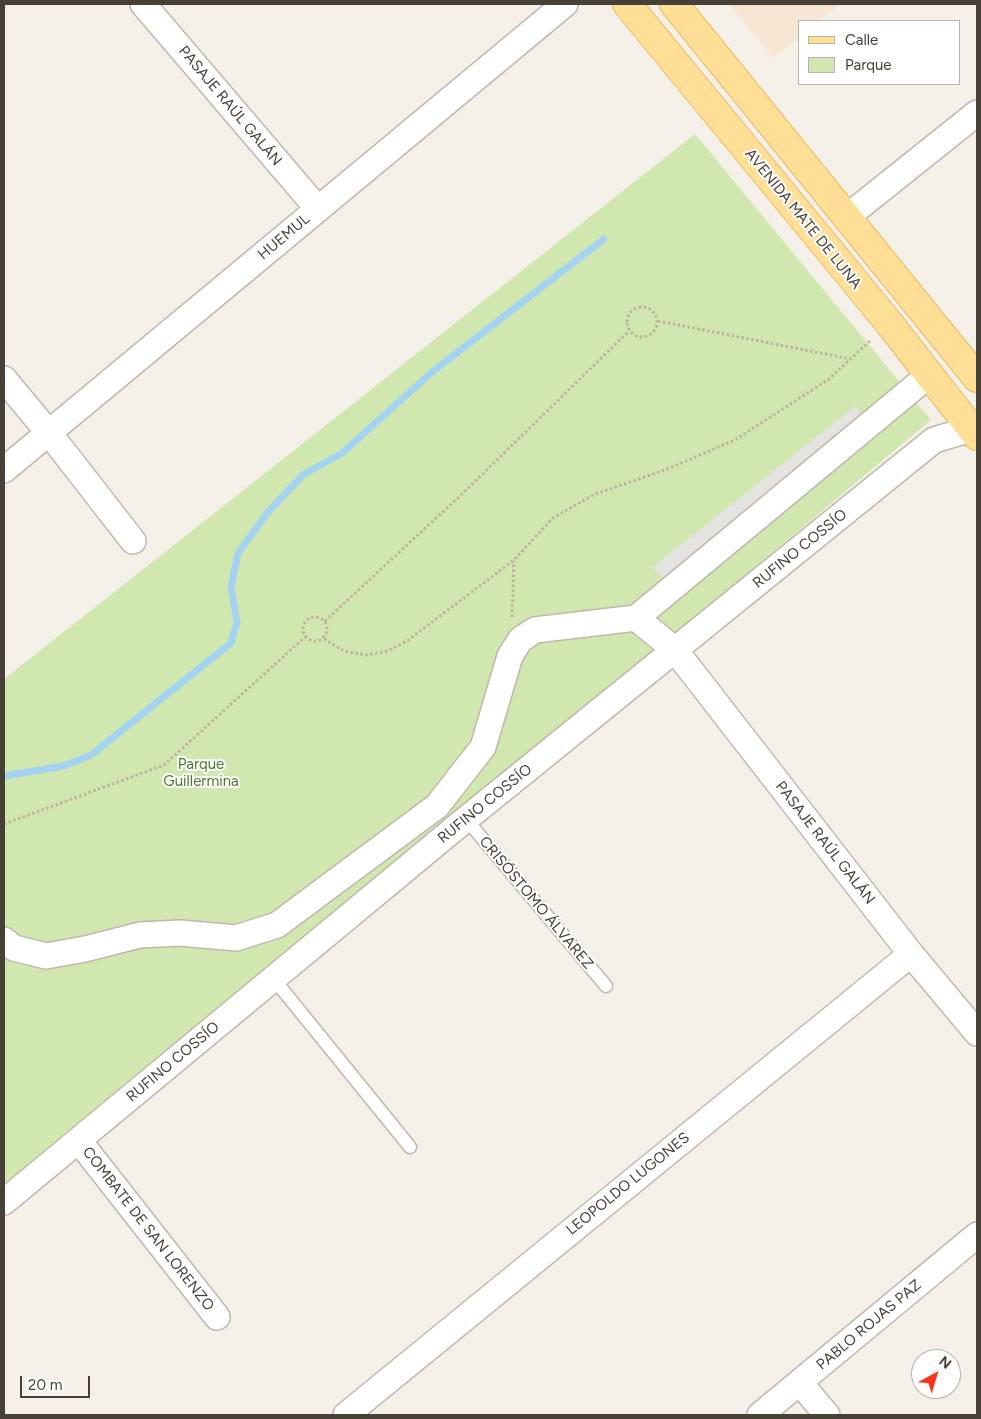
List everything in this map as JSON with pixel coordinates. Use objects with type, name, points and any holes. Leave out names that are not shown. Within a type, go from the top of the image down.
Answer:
[{"type":"main road","name":"AVENIDA MATE DE LUNA","points":[[627,4],[975,430]]},
{"type":"main road","points":[[674,4],[848,216],[977,378]]},
{"type":"street","name":"PASAJE RAÚL GALÁN","points":[[143,4],[318,209]]},
{"type":"street","name":"HUEMUL","points":[[4,470],[565,4]]},
{"type":"street","points":[[848,216],[977,113]]},
{"type":"street","points":[[4,940],[14,948],[46,956],[85,949],[140,935],[180,933],[236,938],[276,925],[437,806],[483,748],[510,656],[520,640],[535,630],[636,618],[929,375]]},
{"type":"street","points":[[4,379],[49,433],[133,541]]},
{"type":"street","name":"RUFINO COSSÍO","points":[[4,1202],[466,819],[934,440],[975,430]]},
{"type":"street","name":"PASAJE RAÚL GALÁN","points":[[636,618],[675,650],[911,954],[977,1033]]},
{"type":"street","name":"LEOPOLDO LUGONES","points":[[346,1415],[911,954]]},
{"type":"street","name":"COMBATE DE SAN LORENZO","points":[[78,1141],[217,1318]]},
{"type":"street","name":"PABLO ROJAS PAZ","points":[[760,1415],[977,1235]]},
{"type":"street","points":[[800,1383],[827,1415]]},
{"type":"lane","name":"CRISÓSTOMO ÁLVAREZ","points":[[466,819],[606,986]]},
{"type":"lane","points":[[273,978],[410,1147]]},
{"type":"path","points":[[637,307],[646,307],[654,312],[658,321],[656,331],[648,337],[638,337],[629,331],[627,322],[630,313],[637,307]]},
{"type":"path","points":[[658,321],[851,359]]},
{"type":"path","points":[[324,639],[344,651],[366,655],[388,651],[407,641],[514,560],[553,518],[595,494],[665,470],[735,440],[829,379],[889,323]]},
{"type":"path","points":[[325,621],[460,496],[629,331]]},
{"type":"path","points":[[512,618],[514,560]]},
{"type":"path","points":[[311,617],[319,617],[325,621],[328,627],[324,639],[317,642],[305,637],[302,629],[304,622],[311,617]]},
{"type":"path","points":[[4,824],[164,765],[305,637]]},
{"type":"shaded area","points":[[729,4],[840,4],[820,20],[798,20],[798,39],[773,58]]},
{"type":"shaded area","points":[[855,406],[877,432],[675,594],[653,567]]},
{"type":"green space","name":"Parque Guillermina","points":[[695,134],[931,420],[4,1194],[4,679]]},
{"type":"waterway","points":[[4,776],[64,766],[91,755],[231,643],[237,622],[231,587],[238,553],[268,512],[304,474],[341,454],[432,372],[604,239]]}]
